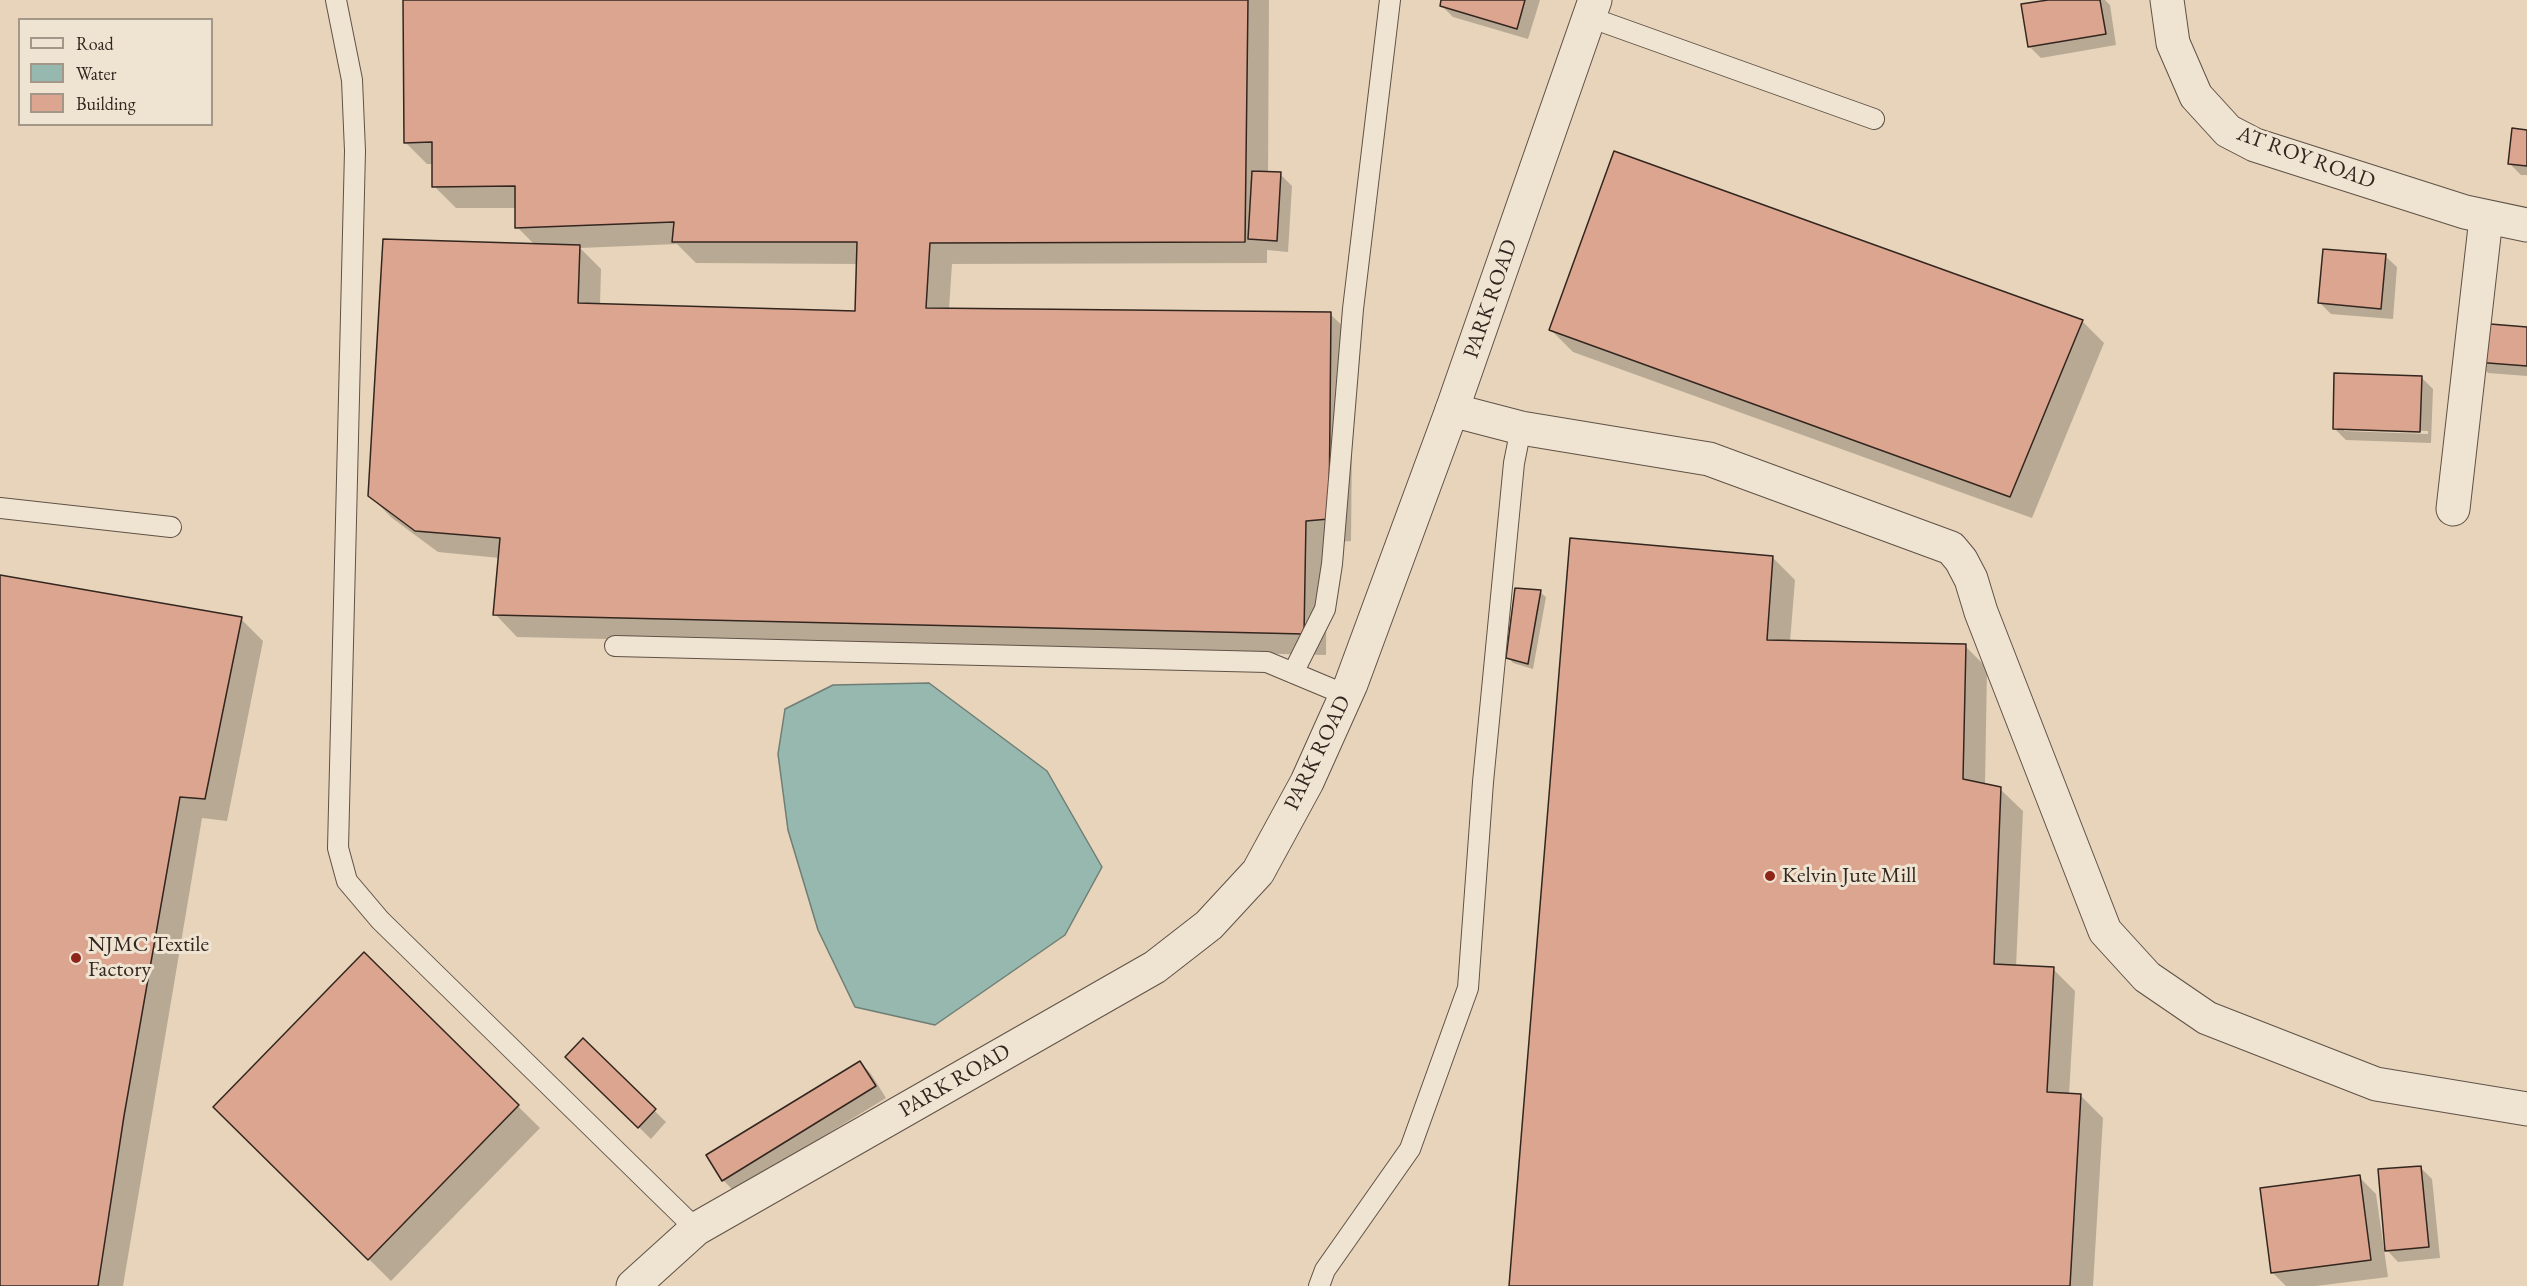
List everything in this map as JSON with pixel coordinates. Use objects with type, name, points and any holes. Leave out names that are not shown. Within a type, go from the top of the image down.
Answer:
[{"type":"street","name":"AT ROY ROAD","points":[[2167,0],[2172,43],[2196,96],[2228,131],[2255,145],[2486,218],[2527,225]]},
{"type":"street","name":"PARK ROAD","points":[[633,1286],[696,1229],[1155,967],[1209,925],[1258,872],[1307,782],[1346,695],[1452,410],[1592,9]]},
{"type":"street","points":[[2453,508],[2486,218]]},
{"type":"street","points":[[1452,410],[1521,428],[1709,459],[1951,548],[1961,560],[1971,579],[2105,931],[2147,977],[2207,1018],[2376,1084],[2527,1109]]},
{"type":"lane","points":[[336,0],[352,80],[355,151],[338,848],[347,881],[380,920],[696,1229]]},
{"type":"lane","points":[[1293,673],[1325,609],[1332,564],[1353,309],[1390,0]]},
{"type":"lane","points":[[1592,9],[1874,119]]},
{"type":"lane","points":[[1319,1286],[1325,1270],[1410,1149],[1468,988],[1484,771],[1514,463],[1521,428]]},
{"type":"lane","points":[[0,508],[171,527]]},
{"type":"lane","points":[[615,646],[1267,662],[1346,695]]},
{"type":"water","points":[[929,683],[1047,771],[1102,867],[1065,935],[935,1025],[855,1007],[818,930],[788,830],[778,754],[785,709],[833,685]]},
{"type":"building","points":[[403,0],[1248,0],[1245,242],[930,243],[926,308],[1331,312],[1329,519],[1306,521],[1304,634],[493,615],[500,538],[415,531],[368,496],[383,239],[580,245],[578,303],[855,311],[857,242],[672,242],[674,222],[515,228],[515,186],[432,187],[432,142],[404,143]]},
{"type":"building","points":[[1441,0],[1525,0],[1517,29],[1440,6]]},
{"type":"building","points":[[2048,0],[2100,0],[2106,34],[2028,47],[2021,4]]},
{"type":"building","points":[[2512,128],[2527,130],[2527,166],[2508,164]]},
{"type":"building","points":[[1614,151],[2083,320],[2010,497],[1549,330]]},
{"type":"building","points":[[1252,171],[1281,172],[1277,241],[1248,239]]},
{"type":"building","points":[[2323,249],[2386,254],[2381,309],[2318,303]]},
{"type":"building","points":[[2478,323],[2527,327],[2527,366],[2475,362]]},
{"type":"building","points":[[2334,373],[2422,376],[2420,432],[2333,429]]},
{"type":"building","name":"Kelvin Jute Mill","points":[[1570,538],[1773,556],[1767,640],[1966,644],[1963,779],[2001,787],[1994,964],[2054,967],[2047,1092],[2081,1094],[2070,1286],[1509,1286]]},
{"type":"building","name":"NJMC Textile Factory","points":[[0,575],[242,617],[205,799],[180,797],[124,1116],[98,1286],[0,1286]]},
{"type":"building","points":[[1515,588],[1541,590],[1528,664],[1506,658]]},
{"type":"building","points":[[364,952],[519,1105],[368,1260],[213,1107]]},
{"type":"building","points":[[583,1038],[656,1109],[638,1128],[565,1057]]},
{"type":"building","points":[[860,1061],[876,1086],[722,1181],[706,1155]]},
{"type":"building","points":[[2421,1166],[2429,1247],[2385,1251],[2378,1169]]},
{"type":"building","points":[[2360,1175],[2371,1260],[2271,1273],[2260,1188]]},
{"type":"place","name":"Kelvin Jute Mill","points":[[1770,876]]},
{"type":"place","name":"NJMC Textile Factory","points":[[76,958]]}]
